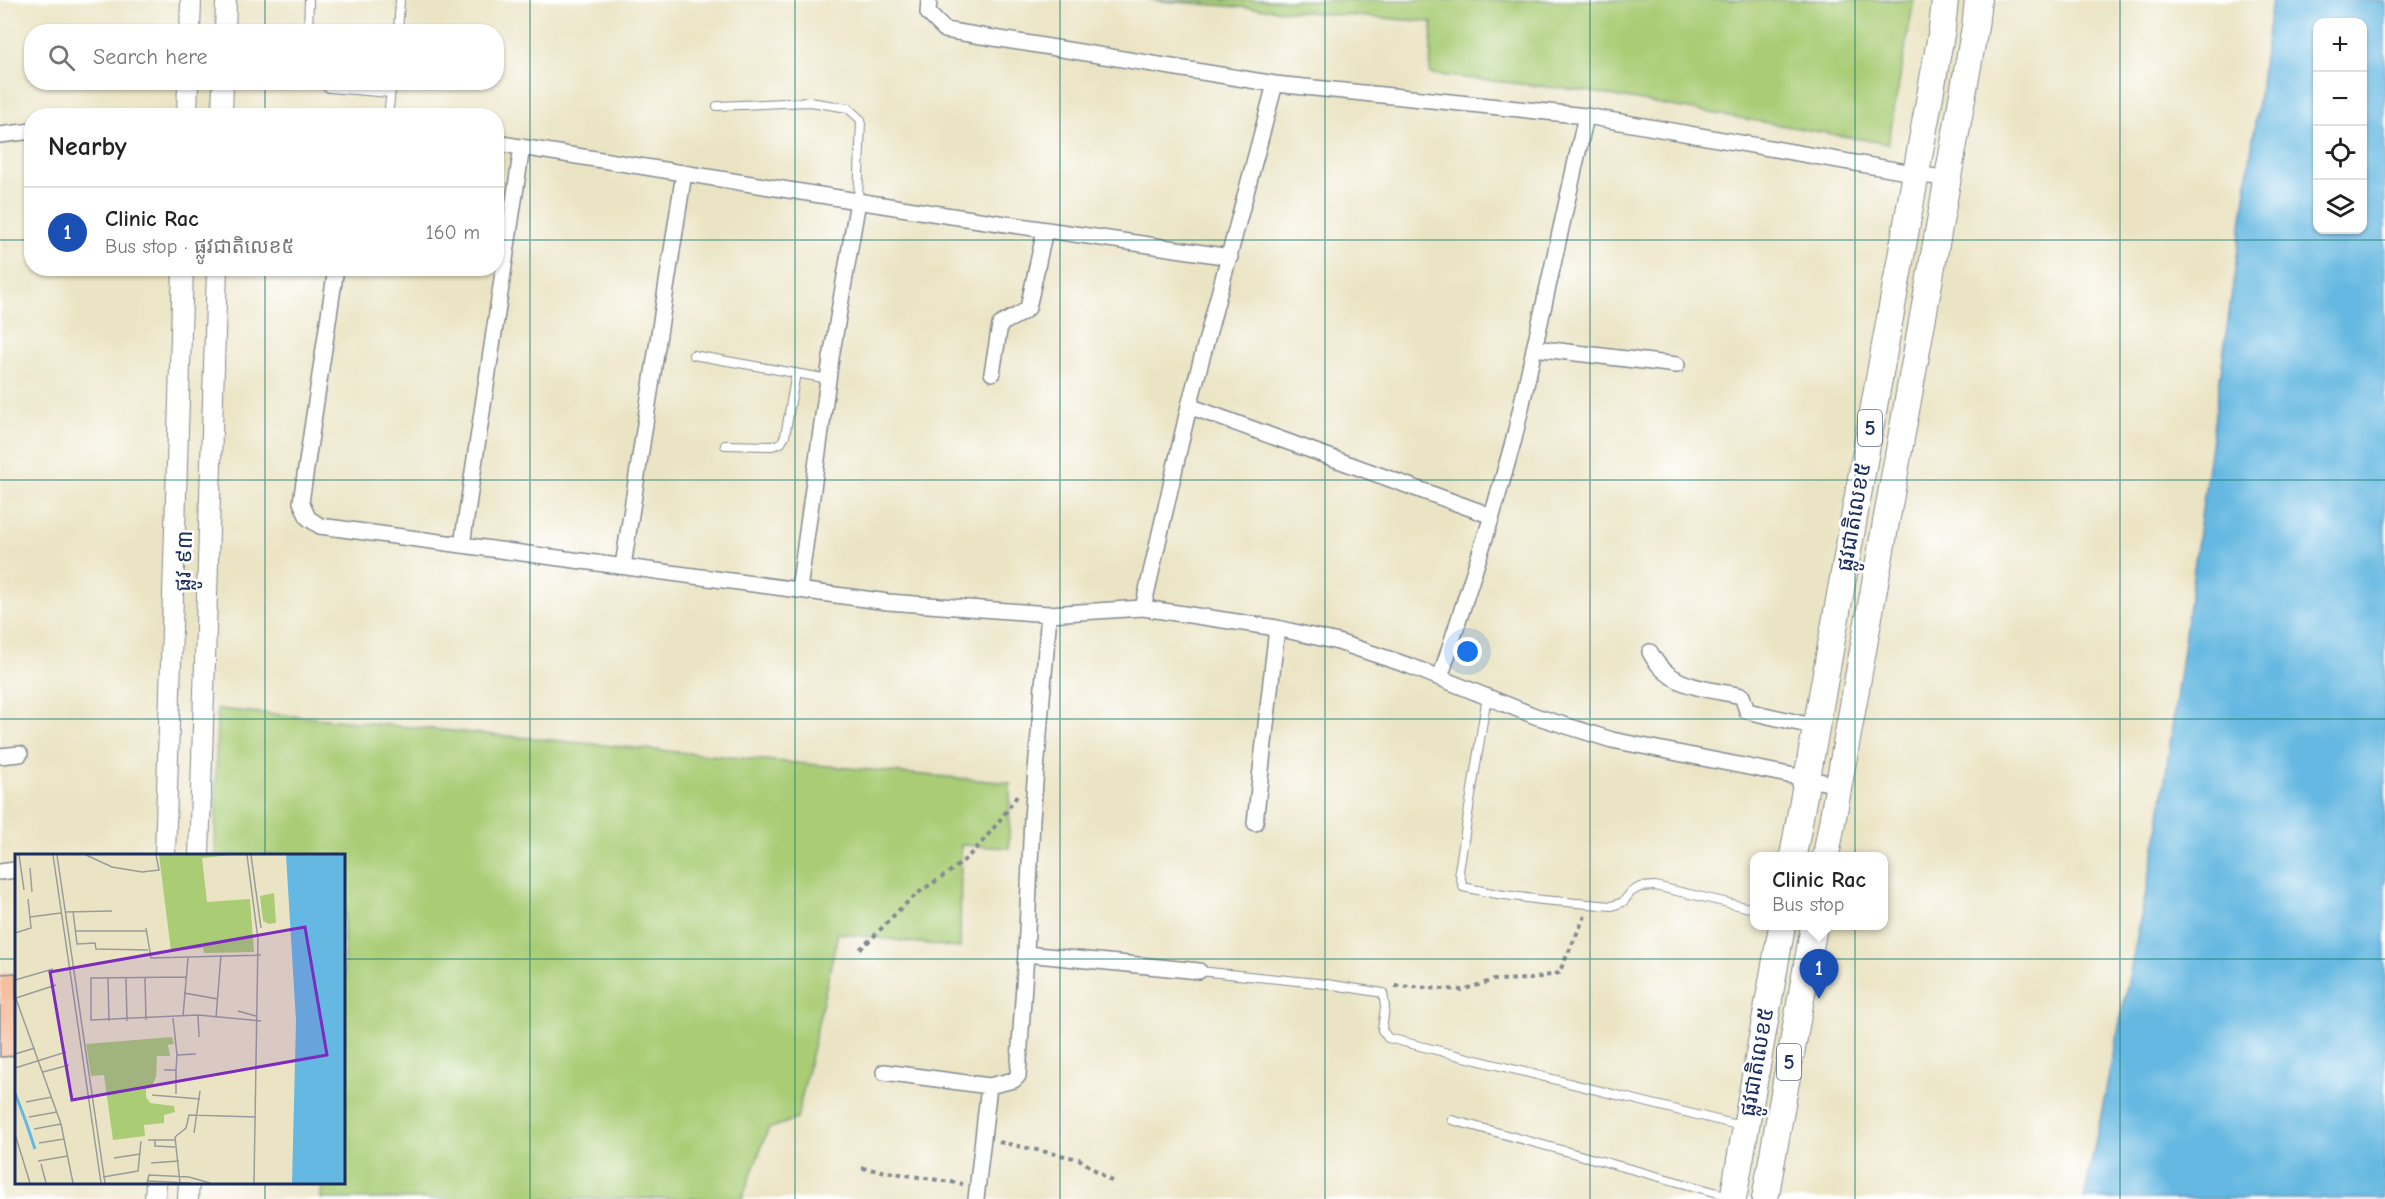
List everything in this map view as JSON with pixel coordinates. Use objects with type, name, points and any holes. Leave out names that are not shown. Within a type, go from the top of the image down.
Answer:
[{"type":"highway","name":"ផ្លូវជាតិលេខ៥","points":[[1794,852],[1942,29],[1945,0]]},
{"type":"highway","name":"ផ្លូវជាតិលេខ៥","points":[[1827,852],[1978,0]]},
{"type":"highway","name":"ផ្លូវជាតិលេខ៥","points":[[1733,1198],[1781,930]]},
{"type":"highway","name":"ផ្លូវជាតិលេខ៥","points":[[1765,1199],[1813,930]]},
{"type":"street","points":[[190,24],[191,0]]},
{"type":"street","points":[[225,24],[226,0]]},
{"type":"street","points":[[929,0],[928,13],[945,30],[1275,84],[1586,116],[1947,179]]},
{"type":"street","points":[[1143,608],[1189,406],[1275,84]]},
{"type":"street","points":[[188,90],[188,108]]},
{"type":"street","points":[[222,108],[223,90]]},
{"type":"street","points":[[1440,678],[1514,439],[1586,116]]},
{"type":"street","points":[[0,135],[24,132]]},
{"type":"street","points":[[504,144],[1230,257]]},
{"type":"street","points":[[504,266],[522,147]]},
{"type":"street","points":[[623,566],[684,173]]},
{"type":"street","points":[[799,590],[829,379],[858,201]]},
{"type":"street","points":[[992,373],[1000,325],[1023,314],[1028,308],[1045,230]]},
{"type":"street","name":"ផ្លូវ ៩៣","points":[[165,854],[183,276]]},
{"type":"street","name":"ផ្លូវ ៩៣","points":[[199,854],[217,276]]},
{"type":"street","points":[[335,276],[301,502],[308,518],[320,526],[888,602],[1049,614],[1143,608],[1277,628],[1338,642],[1440,678],[1535,716],[1612,740],[1839,785]]},
{"type":"street","points":[[462,545],[503,276]]},
{"type":"street","points":[[1534,348],[1677,365]]},
{"type":"street","points":[[1189,406],[1492,516]]},
{"type":"street","points":[[884,1072],[989,1086],[1014,1080],[1018,1076],[1036,768],[1049,614]]},
{"type":"street","points":[[1255,823],[1277,628]]},
{"type":"street","points":[[1650,652],[1657,664],[1672,678],[1684,684],[1742,696],[1747,711],[1758,715],[1816,727]]},
{"type":"street","points":[[0,756],[20,754]]},
{"type":"street","points":[[0,872],[15,870]]},
{"type":"street","points":[[1026,954],[1199,972]]},
{"type":"street","points":[[977,1193],[989,1086]]},
{"type":"street","points":[[155,1199],[156,1184]]},
{"type":"street","points":[[188,1199],[189,1184]]},
{"type":"lane","points":[[308,24],[309,0]]},
{"type":"lane","points":[[398,24],[400,0]]},
{"type":"lane","points":[[353,90],[390,93]]},
{"type":"lane","points":[[389,108],[391,90]]},
{"type":"lane","points":[[717,106],[810,102],[848,108],[861,120],[858,201]]},
{"type":"lane","points":[[693,355],[829,379]]},
{"type":"lane","points":[[725,445],[772,446],[782,442],[796,373]]},
{"type":"lane","points":[[1487,696],[1459,870],[1462,885],[1497,894],[1612,906],[1623,902],[1631,892],[1640,887],[1655,886],[1750,908]]},
{"type":"lane","points":[[1199,972],[1328,984],[1383,993],[1385,1007],[1382,1030],[1388,1038],[1746,1127]]},
{"type":"lane","points":[[1452,1120],[1733,1198]]},
{"type":"path","points":[[860,949],[875,937],[887,921],[911,899],[955,868],[978,848],[1036,768]]},
{"type":"path","points":[[1383,993],[1395,986],[1462,990],[1494,980],[1531,979],[1559,973],[1591,904]]},
{"type":"path","points":[[984,1138],[1079,1160],[1114,1184]]},
{"type":"path","points":[[862,1168],[977,1193]]},
{"type":"green space","points":[[1150,0],[1914,0],[1888,144],[1585,91],[1430,74],[1432,22]]},
{"type":"green space","points":[[217,709],[1010,783],[1009,848],[961,845],[960,948],[838,933],[797,1119],[768,1129],[742,1199],[321,1199],[322,1184],[345,1184],[345,854],[215,854]]},
{"type":"water","points":[[2272,0],[2385,0],[2385,1199],[2084,1199],[2157,838]]},
{"type":"building","points":[[15,973],[15,1056],[0,1057],[0,974]]},
{"type":"place","name":"Clinic Rac","points":[[1819,999]]}]
